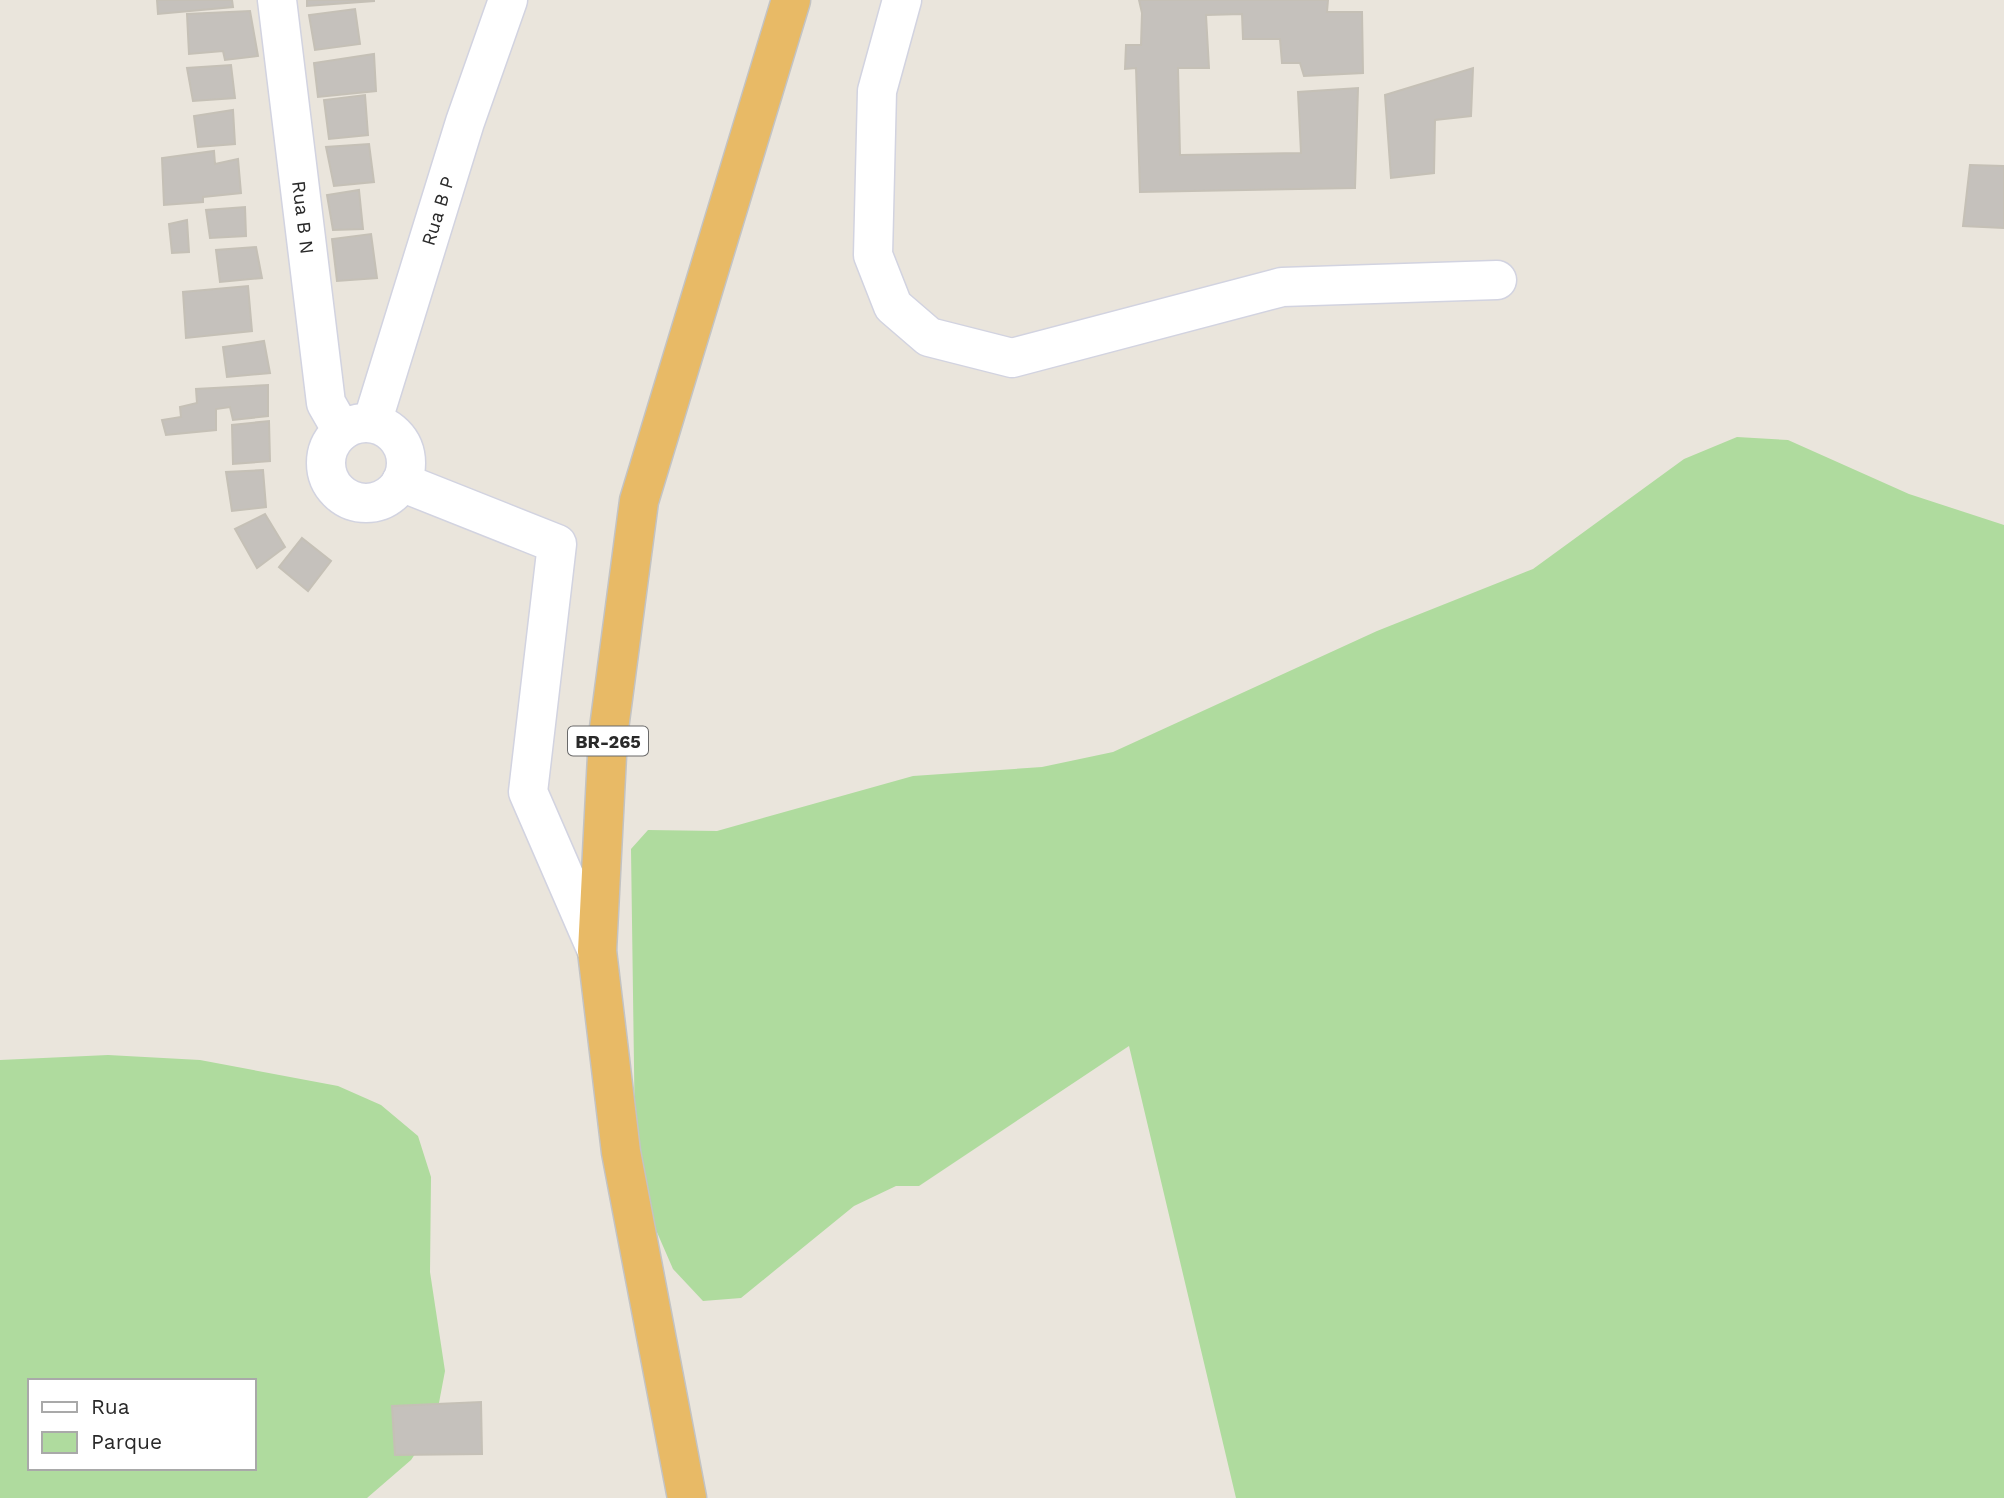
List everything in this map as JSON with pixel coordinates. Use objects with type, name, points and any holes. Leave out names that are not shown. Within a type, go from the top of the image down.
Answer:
[{"type":"highway","name":"BR-265","points":[[687,1498],[621,1152],[597,951],[608,736],[639,501],[790,0]]},
{"type":"street","name":"Rua B N","points":[[277,0],[327,403],[357,427]]},
{"type":"street","name":"Rua B P","points":[[357,427],[508,0]]},
{"type":"street","points":[[902,0],[877,91],[873,254],[893,306],[929,337],[1012,358],[1282,287],[1497,280]]},
{"type":"street","points":[[357,427],[383,427],[399,441],[405,472],[401,482],[386,498],[360,503],[345,497],[334,487],[327,473],[327,457],[332,443],[357,427]]},
{"type":"street","points":[[401,482],[557,544],[528,792],[597,951]]},
{"type":"green space","points":[[1737,437],[1788,440],[1909,494],[2004,525],[2004,1498],[1236,1498],[1129,1046],[919,1186],[896,1186],[854,1206],[741,1298],[703,1301],[673,1269],[656,1230],[635,1138],[631,849],[648,830],[717,831],[913,776],[1042,767],[1113,752],[1377,631],[1533,569],[1684,459]]},
{"type":"green space","points":[[108,1055],[200,1060],[338,1086],[381,1105],[418,1136],[431,1177],[430,1272],[445,1371],[435,1424],[411,1460],[367,1498],[0,1498],[0,1060]]},
{"type":"building","points":[[157,0],[232,0],[233,7],[158,14]]},
{"type":"building","points":[[307,0],[374,0],[374,1],[307,6]]},
{"type":"building","points":[[1139,0],[1328,0],[1327,12],[1362,12],[1363,73],[1304,76],[1300,63],[1282,63],[1280,39],[1243,39],[1242,14],[1206,15],[1209,68],[1178,68],[1180,155],[1301,153],[1298,92],[1358,88],[1355,188],[1140,192],[1136,68],[1125,69],[1126,45],[1141,45],[1142,13]]},
{"type":"building","points":[[355,9],[360,44],[315,50],[309,15]]},
{"type":"building","points":[[250,11],[258,56],[225,60],[223,51],[189,54],[187,14]]},
{"type":"building","points":[[374,54],[376,91],[318,97],[314,63]]},
{"type":"building","points":[[231,65],[235,98],[193,101],[187,68]]},
{"type":"building","points":[[1473,68],[1471,116],[1435,120],[1434,173],[1391,178],[1385,95]]},
{"type":"building","points":[[365,95],[368,135],[329,139],[324,100]]},
{"type":"building","points":[[233,110],[235,144],[198,147],[194,116]]},
{"type":"building","points":[[369,144],[374,182],[334,186],[326,147]]},
{"type":"building","points":[[214,151],[215,164],[238,159],[241,193],[203,197],[203,202],[164,205],[162,158]]},
{"type":"building","points":[[1970,165],[2004,166],[2004,228],[1963,226]]},
{"type":"building","points":[[359,190],[363,229],[333,230],[327,195]]},
{"type":"building","points":[[245,207],[246,236],[210,238],[206,210]]},
{"type":"building","points":[[187,220],[189,252],[172,253],[169,224]]},
{"type":"building","points":[[371,234],[377,278],[337,281],[332,239]]},
{"type":"building","points":[[256,247],[262,278],[220,282],[216,250]]},
{"type":"building","points":[[248,286],[252,331],[186,338],[183,292]]},
{"type":"building","points":[[264,341],[270,373],[227,377],[223,347]]},
{"type":"building","points":[[268,385],[268,416],[233,420],[230,407],[216,409],[216,430],[166,435],[162,420],[181,417],[180,407],[197,403],[196,389]]},
{"type":"building","points":[[269,421],[270,461],[233,464],[232,425]]},
{"type":"building","points":[[263,470],[266,507],[232,511],[226,472]]},
{"type":"building","points":[[265,514],[285,547],[257,568],[235,529]]},
{"type":"building","points":[[302,538],[331,561],[308,591],[279,567]]},
{"type":"building","points":[[481,1402],[482,1454],[395,1455],[392,1406]]}]
